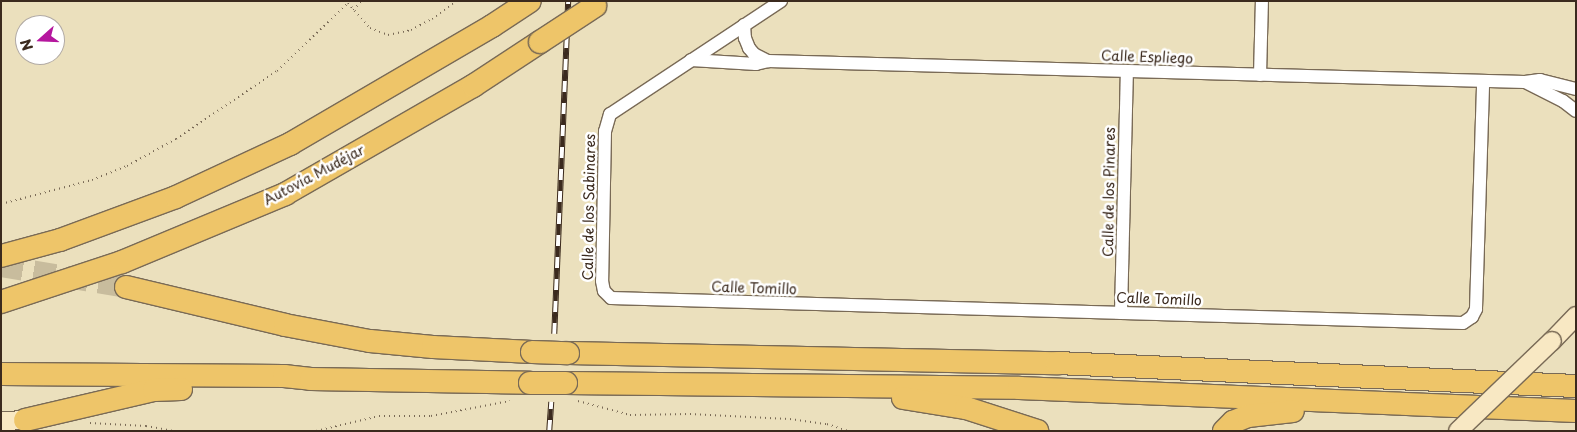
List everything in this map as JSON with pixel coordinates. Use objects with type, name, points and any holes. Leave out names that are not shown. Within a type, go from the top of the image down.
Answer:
[{"type":"highway","points":[[1,256],[60,240],[176,198],[282,148],[484,31],[530,1]]},
{"type":"highway","name":"Autovía Mudéjar","points":[[1,302],[122,262],[285,194],[473,86],[599,4]]},
{"type":"highway","points":[[126,287],[286,324],[370,341],[433,347],[568,353],[1057,364],[1382,376],[1576,386]]},
{"type":"highway","points":[[1382,376],[1408,366],[1576,371]]},
{"type":"highway","points":[[1,374],[284,376],[311,379],[530,383],[572,392],[841,385],[1019,388],[1576,411]]},
{"type":"highway","points":[[25,420],[154,390],[225,386],[285,386],[311,379]]},
{"type":"highway","points":[[815,387],[843,394],[910,399],[966,408],[1037,431]]},
{"type":"highway","points":[[1224,431],[1233,422],[1266,413],[1365,412],[1394,404]]},
{"type":"street","name":"Calle de los Sabinares","points":[[606,294],[602,281],[605,131],[608,119],[620,106],[781,1]]},
{"type":"street","points":[[1260,75],[1262,1]]},
{"type":"street","points":[[744,25],[745,38],[749,48],[758,56],[768,61]]},
{"type":"street","name":"Calle Espliego","points":[[692,60],[756,64],[768,61],[1525,82],[1547,80],[1576,89]]},
{"type":"street","name":"Calle de los Pinares","points":[[1121,313],[1127,71]]},
{"type":"street","name":"Calle Tomillo","points":[[606,294],[616,299],[1454,324],[1468,320],[1476,309],[1483,80]]},
{"type":"street","name":"Calle Espliego","points":[[1525,82],[1558,98],[1576,111]]},
{"type":"street","points":[[1458,431],[1576,316]]},
{"type":"street","points":[[1,421],[25,420]]},
{"type":"path","points":[[354,10],[362,1]]},
{"type":"path","points":[[1,204],[92,180],[127,166],[150,153],[277,71],[348,3],[362,21],[379,33],[399,34],[432,19],[456,1]]},
{"type":"path","points":[[572,392],[630,415],[690,414],[790,419],[827,424],[849,431]]},
{"type":"path","points":[[316,431],[379,416],[431,416],[512,400]]},
{"type":"path","points":[[90,423],[153,427],[174,431]]},
{"type":"tunnel","points":[[1,266],[126,287]]},
{"type":"railway","points":[[554,334],[568,1]]},
{"type":"railway","points":[[549,431],[551,402]]}]
